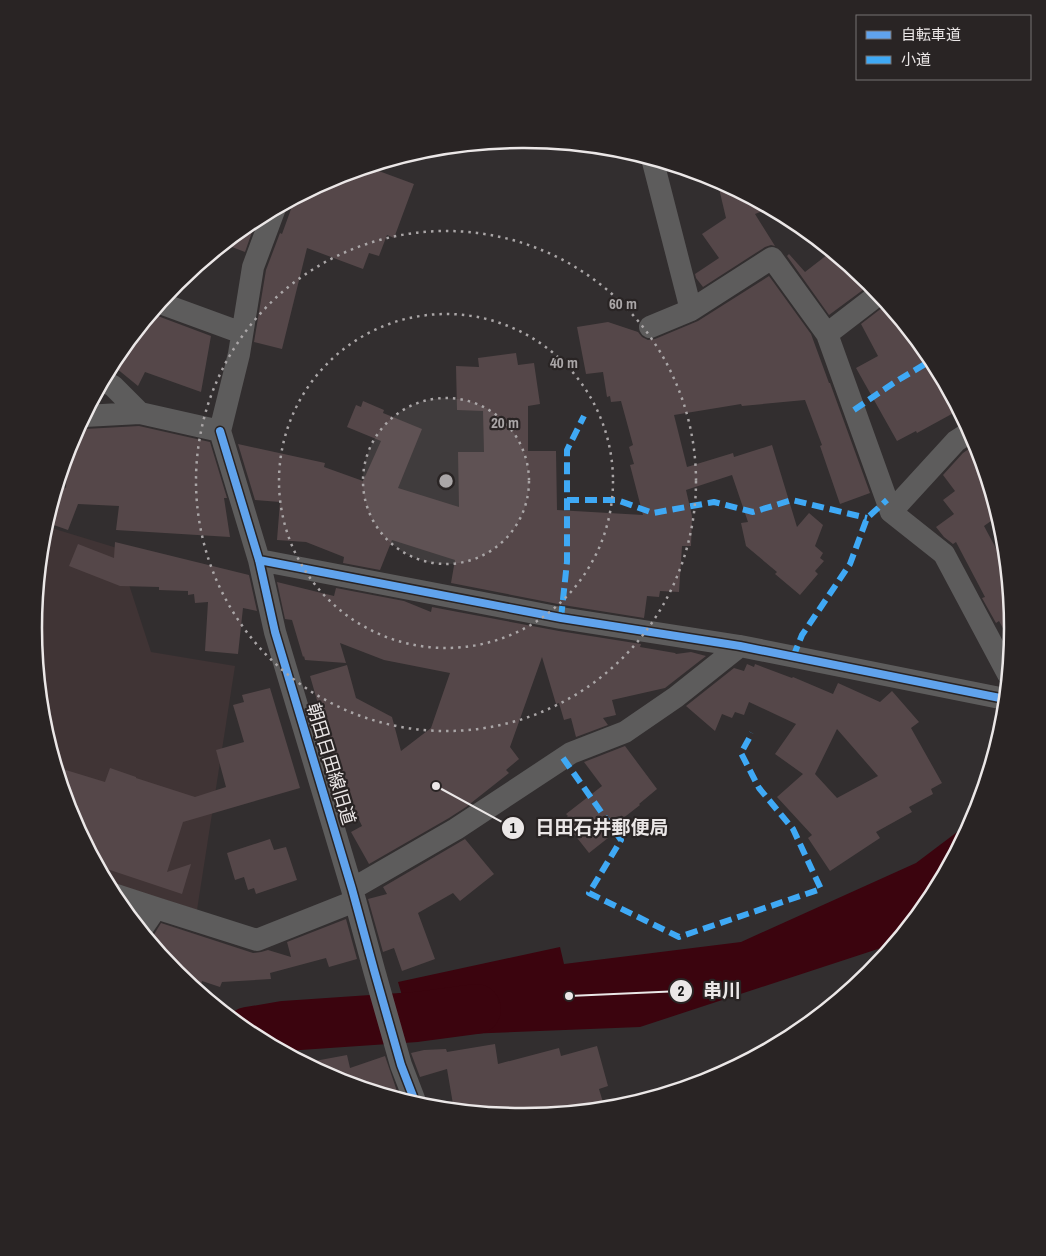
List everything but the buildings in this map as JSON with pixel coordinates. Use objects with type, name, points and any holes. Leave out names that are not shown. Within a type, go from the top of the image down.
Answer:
[{"type":"street","points":[[654,166],[691,310]]},
{"type":"street","points":[[92,416],[140,413],[220,430],[239,354],[254,267],[271,219]]},
{"type":"street","points":[[650,327],[691,310],[772,258],[827,334],[891,512],[944,554],[1002,662]]},
{"type":"street","points":[[827,334],[873,299]]},
{"type":"street","points":[[167,306],[242,333]]},
{"type":"street","points":[[109,384],[140,413]]},
{"type":"street","name":"朝田日田線旧道","points":[[220,430],[259,560],[275,632],[354,895],[401,1065],[413,1095]]},
{"type":"street","points":[[891,512],[956,440],[963,436]]},
{"type":"street","points":[[259,560],[561,618],[740,646],[998,698]]},
{"type":"street","points":[[125,898],[257,940],[354,895],[571,754],[625,732],[676,697],[740,646]]},
{"type":"street","points":[[145,924],[156,908]]},
{"type":"shaded area","points":[[53,529],[117,548],[151,652],[235,666],[197,910],[117,884],[92,841],[79,812],[59,752],[52,722],[44,659],[42,628],[44,597]]},
{"type":"shaded area","points":[[959,831],[923,895],[881,948],[640,1027],[414,1036],[398,982],[560,947],[564,964],[741,942],[916,863]]},
{"type":"waterway","points":[[260,1030],[284,1026],[416,1017],[476,1009]]},
{"type":"marked path","points":[[854,410],[925,364]]},
{"type":"marked path","points":[[561,618],[567,562],[567,450],[584,416]]},
{"type":"marked path","points":[[567,500],[617,500],[653,513],[714,502],[753,512],[792,500],[867,518]]},
{"type":"marked path","points":[[793,657],[802,635],[850,564],[867,518],[887,500]]},
{"type":"marked path","points":[[563,758],[621,840],[589,893],[679,937],[821,889],[793,829],[759,788],[741,753],[752,733]]},
{"type":"cycle path","points":[[220,431],[259,560],[275,632],[352,889],[401,1065],[413,1095]]},
{"type":"cycle path","points":[[259,560],[561,618],[740,646],[998,698]]},
{"type":"place","name":"日田石井郵便局","points":[[436,786]]},
{"type":"place","name":"串川","points":[[569,996]]}]
